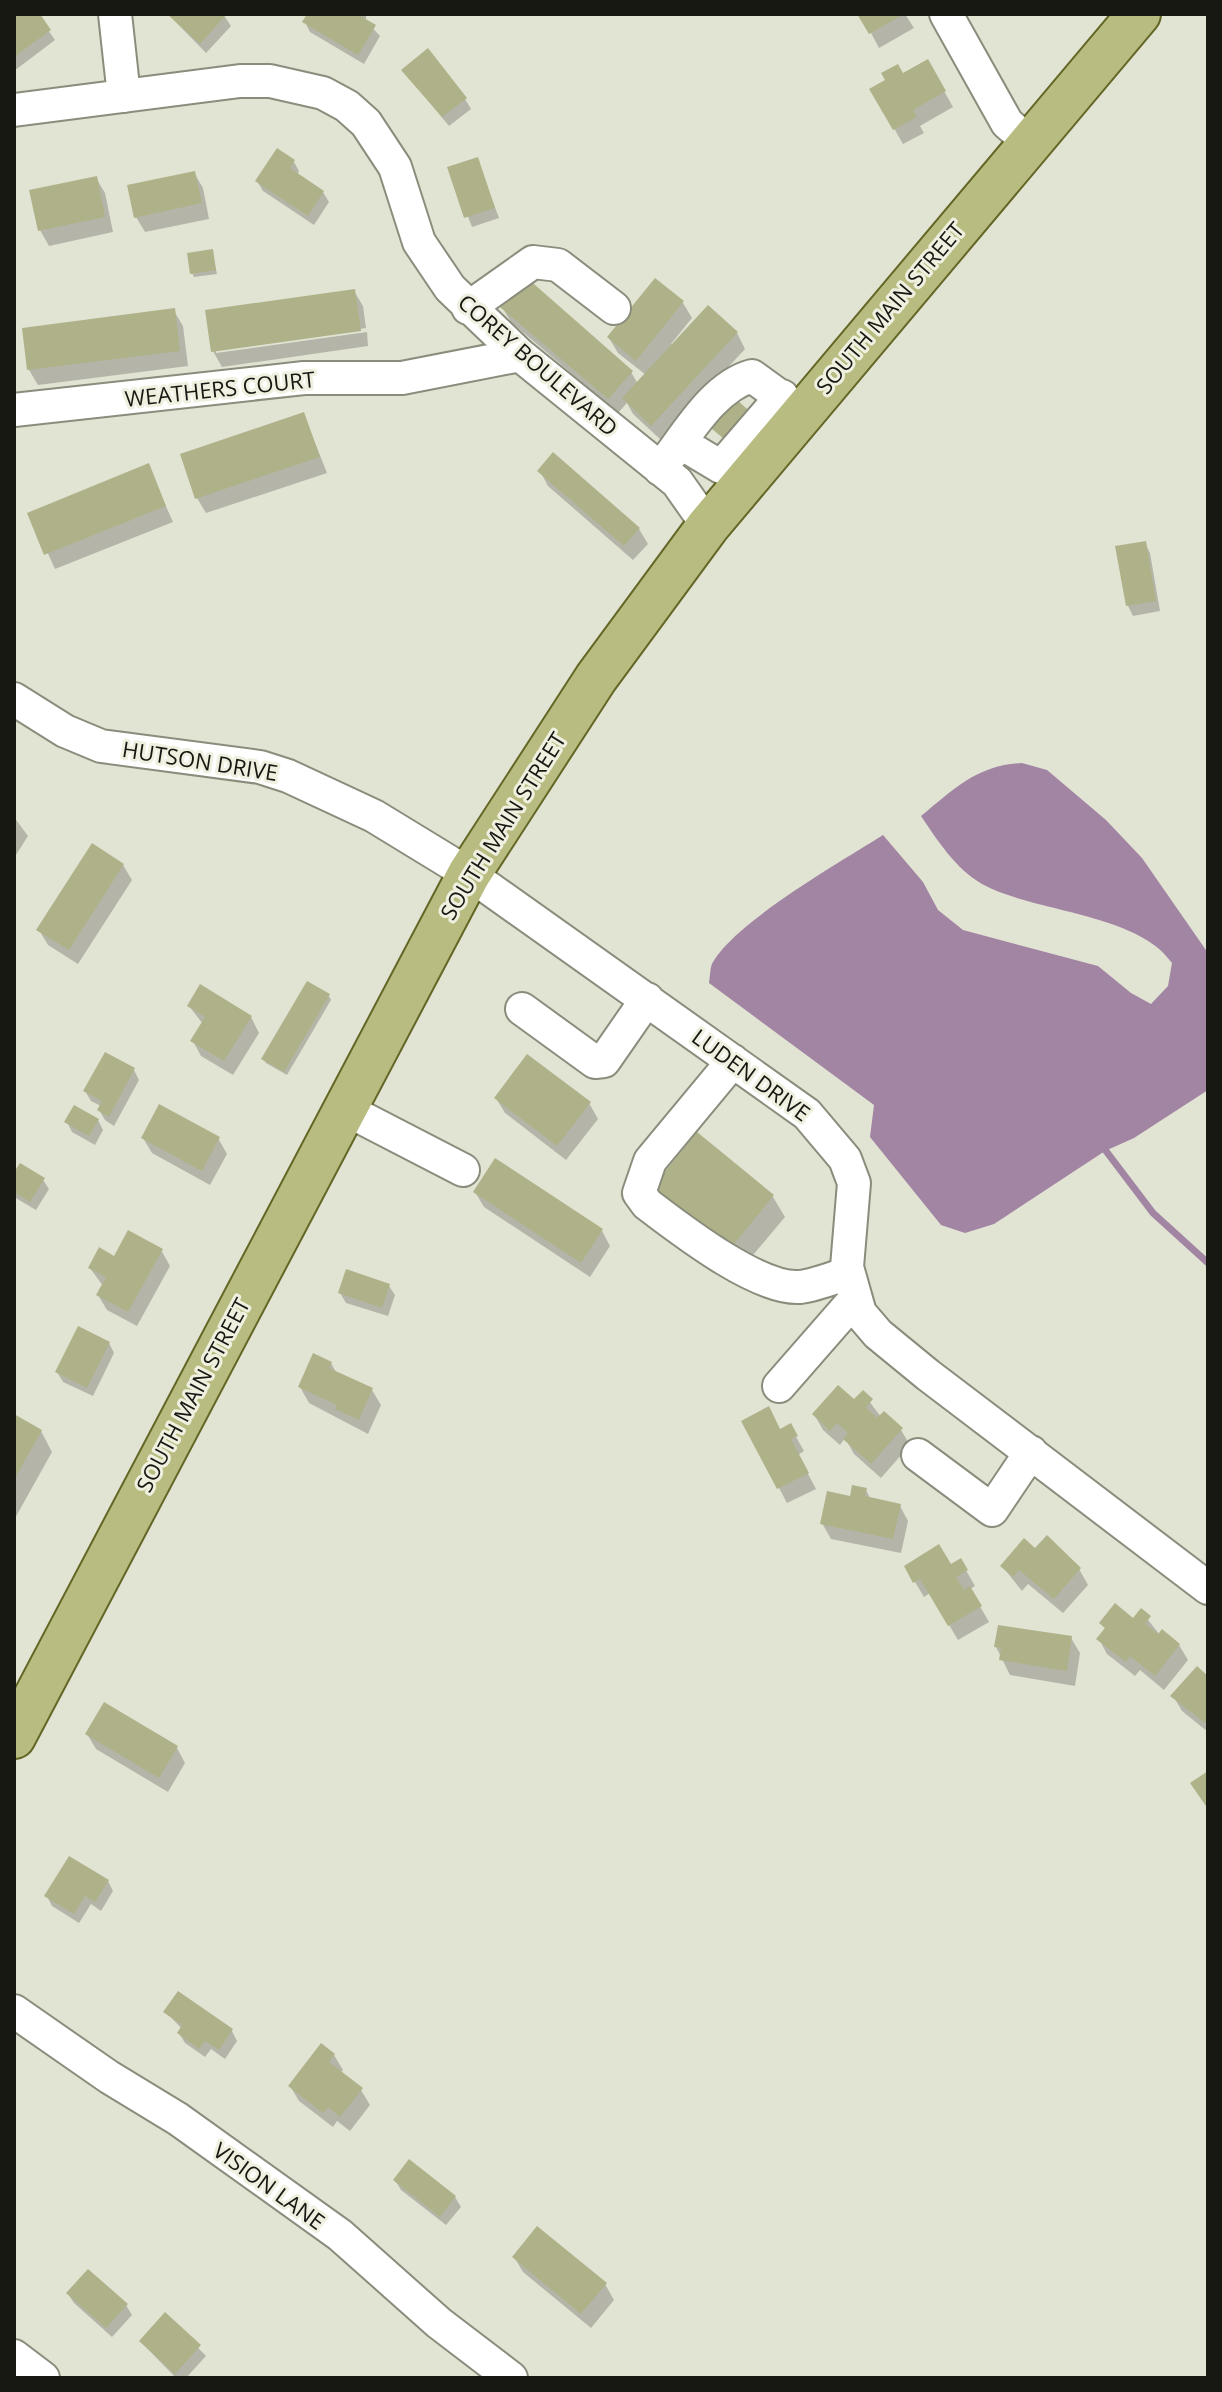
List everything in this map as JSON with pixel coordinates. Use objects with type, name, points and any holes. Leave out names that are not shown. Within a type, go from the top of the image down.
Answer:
[{"type":"main road","name":"SOUTH MAIN STREET","points":[[14,1737],[469,874],[596,678],[708,526],[732,476],[792,404],[1030,143],[1139,14]]},
{"type":"street","points":[[115,14],[124,96]]},
{"type":"street","points":[[946,14],[962,50],[1007,123],[1030,143]]},
{"type":"street","name":"COREY BOULEVARD","points":[[14,110],[240,81],[270,81],[323,93],[347,106],[366,123],[395,167],[419,242],[468,308],[520,355],[677,482],[708,526]]},
{"type":"street","points":[[468,308],[533,262],[558,265],[614,308]]},
{"type":"street","name":"WEATHERS COURT","points":[[14,410],[304,378],[402,378],[520,355]]},
{"type":"street","points":[[660,469],[717,398],[739,380],[752,376],[792,404]]},
{"type":"street","points":[[681,443],[732,476]]},
{"type":"street","name":"HUTSON DRIVE","points":[[14,699],[65,731],[101,746],[241,764],[288,776],[374,816],[469,874]]},
{"type":"street","name":"LUDEN DRIVE","points":[[469,874],[807,1114],[845,1159],[854,1183],[851,1286]]},
{"type":"street","points":[[522,1009],[595,1062],[604,1061],[647,999]]},
{"type":"street","points":[[733,1061],[650,1161],[639,1193],[647,1204],[708,1249],[780,1284],[797,1287],[851,1286]]},
{"type":"street","points":[[343,1108],[463,1170]]},
{"type":"street","points":[[779,1386],[851,1286]]},
{"type":"street","points":[[851,1286],[860,1313],[878,1334],[1208,1588]]},
{"type":"street","points":[[918,1455],[992,1510],[1031,1452]]},
{"type":"street","name":"VISION LANE","points":[[14,2011],[109,2077],[178,2119],[340,2235],[439,2323],[511,2378]]},
{"type":"street","points":[[14,2356],[43,2378]]},
{"type":"shaded area","points":[[1022,763],[1047,770],[1106,820],[1142,858],[1208,953],[1208,1090],[1134,1138],[1105,1151],[994,1224],[965,1233],[941,1225],[870,1137],[874,1105],[709,983],[710,973],[712,964],[742,930],[816,876],[883,835],[923,882],[938,910],[963,930],[1098,966],[1131,993],[1151,1004],[1168,986],[1172,963],[1156,946],[1110,923],[1028,901],[982,884],[955,862],[921,816],[967,780],[992,768]]},
{"type":"building","points":[[40,14],[51,30],[14,57],[14,16]]},
{"type":"building","points":[[167,14],[227,14],[200,44]]},
{"type":"building","points":[[307,14],[357,14],[376,25],[358,55],[302,22]]},
{"type":"building","points":[[857,14],[904,14],[869,34]]},
{"type":"building","points":[[428,48],[467,98],[442,117],[401,70]]},
{"type":"building","points":[[928,59],[946,91],[913,110],[917,117],[893,130],[869,89],[885,80],[881,73],[898,64],[903,73]]},
{"type":"building","points":[[277,148],[295,160],[290,168],[324,191],[308,216],[255,181]]},
{"type":"building","points":[[478,157],[495,208],[464,218],[447,167]]},
{"type":"building","points":[[195,171],[202,203],[134,218],[127,185]]},
{"type":"building","points":[[97,176],[105,217],[38,231],[29,190]]},
{"type":"building","points":[[213,249],[216,270],[190,274],[187,253]]},
{"type":"building","points":[[526,277],[633,371],[608,399],[500,307]]},
{"type":"building","points":[[655,278],[684,301],[636,361],[607,337]]},
{"type":"building","points":[[355,289],[361,331],[211,352],[205,310]]},
{"type":"building","points":[[708,305],[738,332],[651,426],[622,398]]},
{"type":"building","points":[[175,308],[180,351],[27,370],[22,328]]},
{"type":"building","points":[[736,399],[756,417],[731,445],[711,428]]},
{"type":"building","points":[[304,412],[320,457],[195,499],[180,454]]},
{"type":"building","points":[[553,452],[640,528],[624,546],[537,471]]},
{"type":"building","points":[[149,463],[166,506],[44,555],[27,513]]},
{"type":"building","points":[[1146,541],[1156,601],[1126,606],[1115,546]]},
{"type":"building","points":[[92,843],[124,864],[69,950],[36,930]]},
{"type":"building","points":[[307,981],[330,994],[284,1072],[261,1059]]},
{"type":"building","points":[[200,984],[252,1016],[224,1061],[190,1041],[205,1017],[187,1006]]},
{"type":"building","points":[[105,1052],[135,1068],[109,1117],[97,1110],[102,1101],[83,1091]]},
{"type":"building","points":[[527,1054],[591,1102],[557,1146],[494,1098]]},
{"type":"building","points":[[159,1104],[220,1137],[202,1171],[141,1138]]},
{"type":"building","points":[[74,1105],[99,1119],[89,1136],[64,1122]]},
{"type":"building","points":[[697,1132],[774,1195],[726,1254],[649,1191]]},
{"type":"building","points":[[495,1158],[603,1229],[581,1263],[473,1192]]},
{"type":"building","points":[[20,1163],[45,1178],[30,1202],[14,1192],[14,1172]]},
{"type":"building","points":[[128,1230],[163,1249],[128,1312],[96,1295],[106,1277],[88,1268],[99,1247],[114,1256]]},
{"type":"building","points":[[346,1269],[390,1284],[382,1308],[338,1293]]},
{"type":"building","points":[[78,1326],[110,1342],[87,1388],[55,1372]]},
{"type":"building","points":[[313,1353],[332,1362],[329,1368],[373,1388],[359,1420],[335,1409],[337,1405],[298,1387]]},
{"type":"building","points":[[838,1385],[854,1399],[863,1390],[873,1399],[866,1408],[877,1418],[884,1411],[903,1428],[871,1464],[843,1439],[848,1433],[837,1423],[830,1431],[812,1414]]},
{"type":"building","points":[[769,1406],[780,1429],[791,1423],[798,1436],[791,1439],[809,1473],[777,1489],[741,1421]]},
{"type":"building","points":[[14,1414],[42,1430],[14,1480]]},
{"type":"building","points":[[852,1485],[867,1488],[865,1496],[901,1504],[893,1539],[820,1524],[827,1491],[850,1496]]},
{"type":"building","points":[[1047,1535],[1081,1568],[1054,1599],[1019,1570],[1013,1577],[1000,1566],[1024,1538],[1035,1548]]},
{"type":"building","points":[[939,1544],[951,1564],[961,1558],[968,1570],[956,1577],[964,1590],[970,1586],[982,1606],[948,1626],[920,1579],[913,1583],[904,1566]]},
{"type":"building","points":[[1115,1603],[1133,1618],[1141,1608],[1151,1616],[1145,1624],[1158,1634],[1162,1629],[1180,1644],[1155,1676],[1130,1656],[1126,1662],[1096,1639],[1105,1628],[1099,1623]]},
{"type":"building","points":[[998,1625],[1072,1636],[1067,1671],[999,1660],[1001,1648],[994,1647]]},
{"type":"building","points":[[1197,1666],[1208,1676],[1208,1725],[1170,1696]]},
{"type":"building","points":[[104,1702],[178,1746],[159,1778],[85,1734]]},
{"type":"building","points":[[1208,1771],[1208,1809],[1190,1783]]},
{"type":"building","points":[[69,1856],[109,1880],[95,1902],[85,1896],[74,1914],[44,1896]]},
{"type":"building","points":[[178,1991],[233,2029],[219,2050],[205,2041],[199,2049],[177,2033],[182,2025],[163,2012]]},
{"type":"building","points":[[321,2043],[335,2054],[329,2062],[363,2088],[340,2117],[328,2107],[323,2113],[288,2086]]},
{"type":"building","points":[[409,2159],[456,2196],[440,2217],[393,2180]]},
{"type":"building","points":[[537,2226],[607,2283],[581,2314],[512,2257]]},
{"type":"building","points":[[88,2269],[128,2304],[106,2328],[66,2293]]},
{"type":"building","points":[[165,2312],[201,2345],[175,2374],[139,2341]]},
{"type":"waterway","points":[[1106,1151],[1153,1213],[1208,1263]]}]
